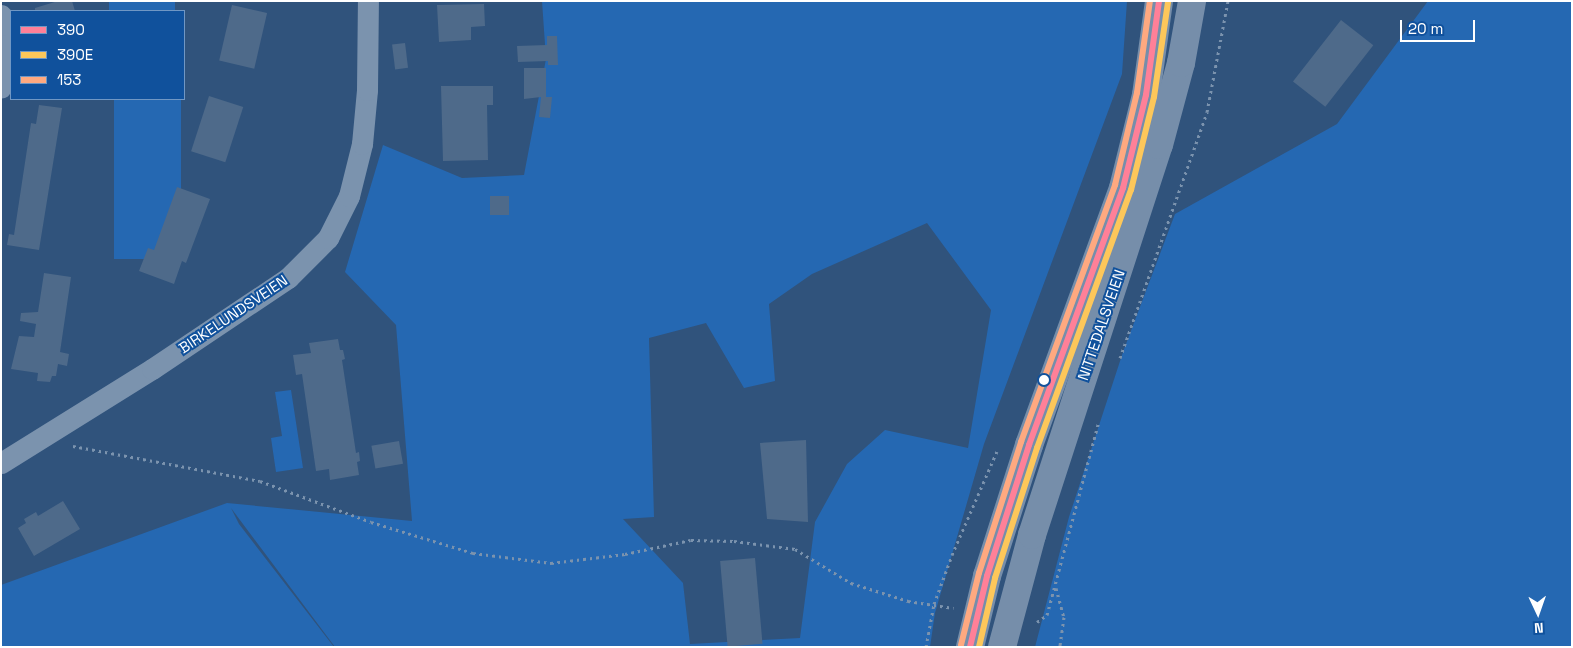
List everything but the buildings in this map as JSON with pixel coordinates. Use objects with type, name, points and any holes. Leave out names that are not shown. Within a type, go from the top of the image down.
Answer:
[{"type":"main road","name":"NITTEDALSVEIEN","points":[[970,647],[988,576],[1029,445],[1123,188],[1146,95],[1159,1]]},
{"type":"main road","name":"NITTEDALSVEIEN","points":[[1002,647],[1032,534],[1159,145],[1181,63],[1192,1]]},
{"type":"street","name":"BIRKELUNDSVEIEN","points":[[1,463],[152,370],[288,278],[328,238],[349,196],[362,144],[367,90],[368,1]]},
{"type":"street","points":[[1,15],[7,45],[1,88]]},
{"type":"path","points":[[1119,362],[1207,112],[1228,1]]},
{"type":"path","points":[[1034,623],[1047,615],[1099,421]]},
{"type":"path","points":[[38,440],[260,481],[371,522],[474,553],[551,563],[625,554],[691,540],[734,541],[795,550],[851,583],[908,601],[962,609]]},
{"type":"path","points":[[926,647],[934,604],[966,519],[1000,445]]},
{"type":"path","points":[[1056,587],[1064,617],[1060,647]]},
{"type":"shaded area","points":[[109,1],[175,1],[175,10],[109,10]]},
{"type":"shaded area","points":[[542,1],[1127,1],[1122,74],[984,444],[935,613],[930,647],[335,647],[231,508],[239,524],[334,647],[1,647],[1,585],[227,503],[412,521],[396,325],[345,272],[383,145],[462,178],[524,175],[546,59]],"holes":[[[927,223],[991,310],[968,448],[885,430],[847,464],[815,522],[800,638],[690,644],[683,583],[623,519],[654,517],[649,338],[706,323],[744,388],[775,381],[769,304],[812,274]]]},
{"type":"shaded area","points":[[1428,1],[1572,1],[1572,647],[1035,647],[1069,517],[1123,352],[1175,214],[1337,124]]},
{"type":"shaded area","points":[[114,100],[181,100],[181,259],[114,259]]},
{"type":"shaded area","points":[[291,390],[303,468],[276,472],[271,438],[282,436],[275,392]]},
{"type":"transit line","name":"153","points":[[961,645],[979,573],[1021,442],[1115,185],[1137,93],[1150,1]]},
{"type":"transit line","name":"390","points":[[970,647],[987,576],[1029,445],[1123,188],[1146,95],[1159,1]]},
{"type":"transit line","name":"390E","points":[[979,647],[995,578],[1037,448],[1131,190],[1154,97],[1168,2]]}]
